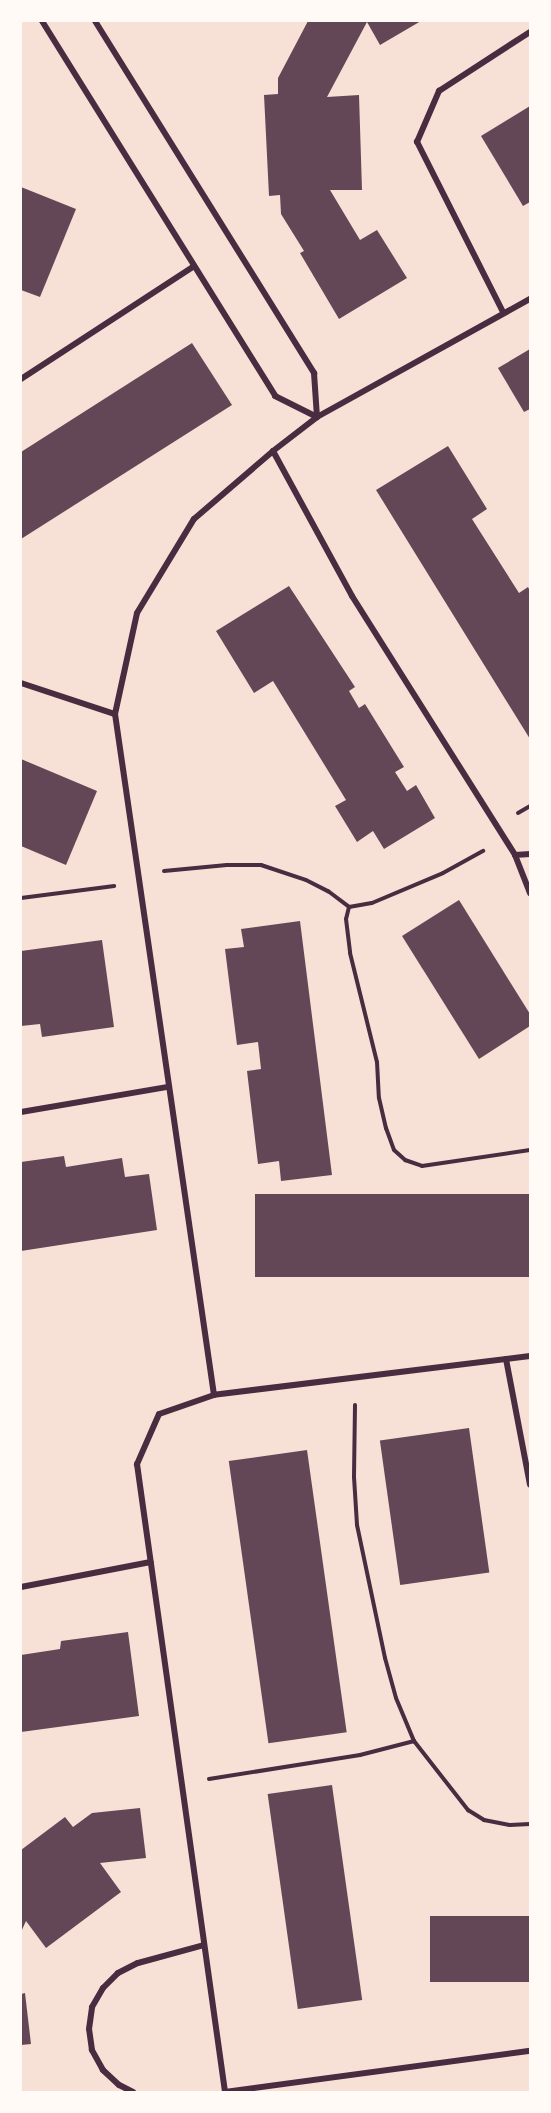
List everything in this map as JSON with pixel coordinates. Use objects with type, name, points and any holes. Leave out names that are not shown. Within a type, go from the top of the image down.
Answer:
[{"type":"street","points":[[42,21],[275,396],[317,417]]},
{"type":"street","points":[[95,21],[314,373],[317,417]]},
{"type":"street","points":[[504,312],[417,142],[439,91],[530,32]]},
{"type":"street","points":[[21,379],[193,267]]},
{"type":"street","points":[[214,1395],[115,714],[137,613],[194,519],[273,451],[317,417],[530,299]]},
{"type":"street","points":[[273,451],[352,596],[515,855],[530,893]]},
{"type":"street","points":[[21,683],[115,714]]},
{"type":"street","points":[[515,855],[530,854]]},
{"type":"street","points":[[21,1112],[168,1087]]},
{"type":"street","points":[[530,1356],[214,1395],[159,1414],[137,1464],[224,2092],[530,2051]]},
{"type":"street","points":[[506,1359],[530,1485]]},
{"type":"street","points":[[21,1587],[151,1562]]},
{"type":"street","points":[[133,2092],[119,2085],[103,2070],[92,2050],[89,2029],[92,2007],[102,1988],[118,1973],[138,1963],[204,1945]]},
{"type":"path","points":[[137,874],[227,865],[261,865],[306,880],[328,891],[349,907],[372,903],[442,873],[506,840]]},
{"type":"path","points":[[21,898],[139,882]]},
{"type":"path","points":[[349,907],[346,919],[351,953],[377,1062],[379,1098],[394,1150],[405,1160],[422,1166],[496,1157],[530,1150]]},
{"type":"path","points":[[356,1378],[354,1477],[357,1525],[385,1658],[396,1698],[414,1741],[468,1810],[484,1820],[510,1825],[530,1824]]},
{"type":"path","points":[[182,1783],[349,1757],[414,1741]]},
{"type":"building","points":[[308,21],[421,21],[380,45],[367,22],[327,97],[359,95],[362,190],[330,190],[360,240],[377,230],[407,278],[339,319],[300,253],[304,251],[281,214],[280,195],[269,196],[264,95],[278,94],[278,78]]},
{"type":"building","points":[[530,106],[530,202],[523,206],[481,136]]},
{"type":"building","points":[[21,187],[76,209],[40,297],[21,290]]},
{"type":"building","points":[[192,343],[232,405],[21,539],[21,452]]},
{"type":"building","points":[[530,349],[530,409],[524,412],[498,368]]},
{"type":"building","points":[[448,446],[487,509],[472,519],[519,593],[528,587],[530,591],[530,739],[376,490]]},
{"type":"building","points":[[289,586],[355,687],[349,691],[359,708],[365,704],[404,767],[395,772],[407,791],[416,785],[435,818],[384,849],[373,831],[357,842],[335,806],[346,800],[273,681],[254,693],[216,631]]},
{"type":"building","points":[[21,759],[97,791],[66,865],[21,846]]},
{"type":"building","points":[[459,900],[530,1014],[530,1026],[479,1059],[402,936]]},
{"type":"building","points":[[300,921],[332,1175],[281,1181],[279,1161],[258,1164],[247,1071],[261,1069],[258,1042],[237,1045],[225,949],[244,947],[241,929]]},
{"type":"building","points":[[102,940],[114,1027],[42,1037],[40,1024],[21,1026],[21,951]]},
{"type":"building","points":[[64,1156],[66,1167],[122,1158],[125,1177],[149,1174],[157,1230],[21,1251],[21,1162]]},
{"type":"building","points":[[255,1194],[530,1194],[530,1277],[255,1277]]},
{"type":"building","points":[[469,1428],[489,1573],[400,1585],[380,1441]]},
{"type":"building","points":[[307,1450],[347,1732],[268,1743],[229,1461]]},
{"type":"building","points":[[128,1632],[139,1716],[21,1732],[21,1655],[60,1649],[61,1641]]},
{"type":"building","points":[[332,1785],[362,2000],[298,2009],[268,1794]]},
{"type":"building","points":[[140,1808],[146,1858],[100,1863],[121,1892],[46,1948],[26,1921],[21,1932],[21,1850],[65,1817],[73,1827],[92,1813]]},
{"type":"building","points":[[430,1916],[530,1916],[530,1982],[430,1982]]},
{"type":"building","points":[[25,1993],[31,2044],[21,2045],[21,1994]]}]
